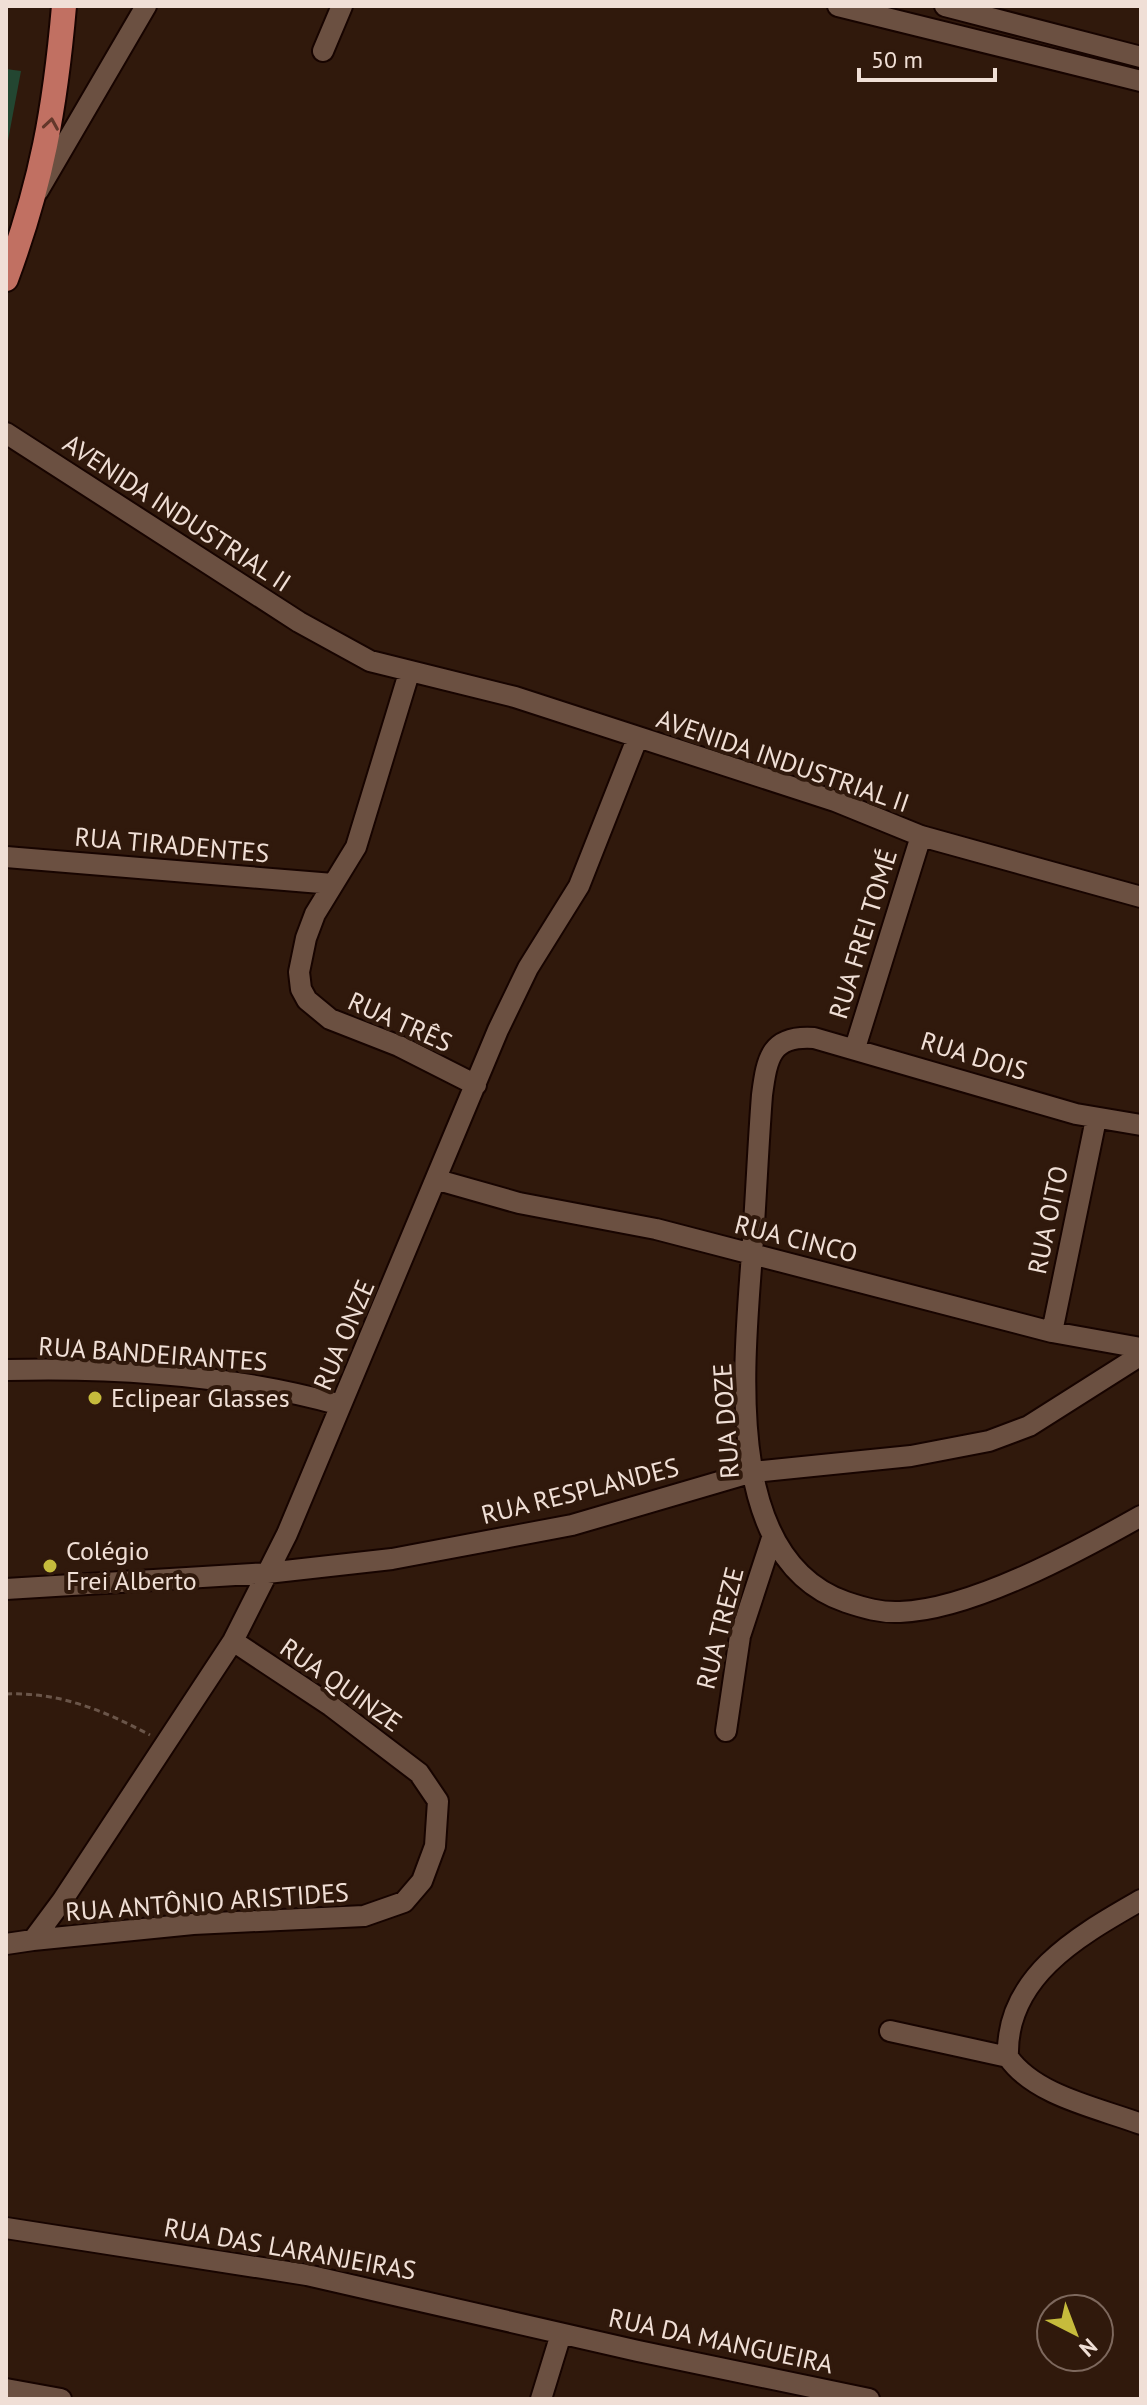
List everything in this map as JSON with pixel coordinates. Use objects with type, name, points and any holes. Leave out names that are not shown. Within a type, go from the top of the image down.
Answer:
[{"type":"main road","points":[[6,279],[36,194],[50,133],[64,6]]},
{"type":"street","points":[[36,194],[146,6]]},
{"type":"street","points":[[323,51],[342,6]]},
{"type":"street","points":[[945,6],[1141,57]]},
{"type":"street","points":[[843,7],[1141,81]]},
{"type":"street","name":"AVENIDA INDUSTRIAL II","points":[[6,433],[321,635],[370,661],[515,697],[835,801],[921,836],[1141,897]]},
{"type":"street","points":[[333,884],[356,847],[409,673]]},
{"type":"street","name":"RUA ONZE","points":[[33,1940],[233,1641],[323,1454],[498,1030],[528,968],[579,886],[637,739]]},
{"type":"street","name":"RUA FREI TOMÉ","points":[[855,1048],[921,836]]},
{"type":"street","name":"RUA TIRADENTES","points":[[6,857],[333,884]]},
{"type":"street","name":"RUA TRÊS","points":[[333,884],[315,914],[301,957],[301,989],[307,1000],[330,1019],[399,1046],[476,1085]]},
{"type":"street","name":"RUA DOIS","points":[[792,1037],[855,1048],[1096,1119],[1141,1125]]},
{"type":"street","name":"RUA DOZE","points":[[792,1037],[778,1045],[765,1073],[746,1391],[753,1472],[772,1538],[793,1567],[814,1586],[861,1607],[901,1612],[952,1602],[997,1586],[1095,1544],[1141,1516]]},
{"type":"street","name":"RUA OITO","points":[[1052,1332],[1096,1119]]},
{"type":"street","name":"RUA CINCO","points":[[438,1180],[519,1203],[656,1229],[1052,1332],[1141,1348]]},
{"type":"street","name":"RUA RESPLANDES","points":[[6,1589],[267,1573],[392,1559],[572,1525],[753,1472],[911,1456],[1010,1435],[1141,1355]]},
{"type":"street","name":"RUA BANDEIRANTES","points":[[6,1370],[82,1370],[229,1381],[290,1391],[341,1405]]},
{"type":"street","name":"RUA TREZE","points":[[726,1731],[740,1636],[772,1538]]},
{"type":"street","name":"RUA QUINZE","points":[[233,1641],[331,1706],[419,1773],[438,1801],[435,1846],[415,1891],[404,1902],[386,1912]]},
{"type":"street","points":[[1008,2057],[1014,2014],[1033,1977],[1086,1933],[1141,1900]]},
{"type":"street","name":"RUA ANTÔNIO ARISTIDES","points":[[33,1940],[193,1924],[364,1916],[386,1912]]},
{"type":"street","points":[[6,1944],[33,1940]]},
{"type":"street","points":[[890,2031],[1008,2057],[1027,2077],[1046,2087],[1141,2124]]},
{"type":"street","name":"RUA DAS LARANJEIRAS","points":[[6,2228],[307,2275],[561,2334]]},
{"type":"street","points":[[541,2399],[561,2334]]},
{"type":"street","name":"RUA DA MANGUEIRA","points":[[561,2334],[869,2399]]},
{"type":"street","points":[[6,2389],[61,2399]]},
{"type":"path","points":[[6,1694],[41,1693],[67,1698],[103,1712],[166,1744]]},
{"type":"green space","points":[[6,69],[21,71],[6,151]]},
{"type":"place","name":"Eclipear Glasses","points":[[95,1398]]},
{"type":"place","name":"Colégio Frei Alberto","points":[[50,1566]]}]
